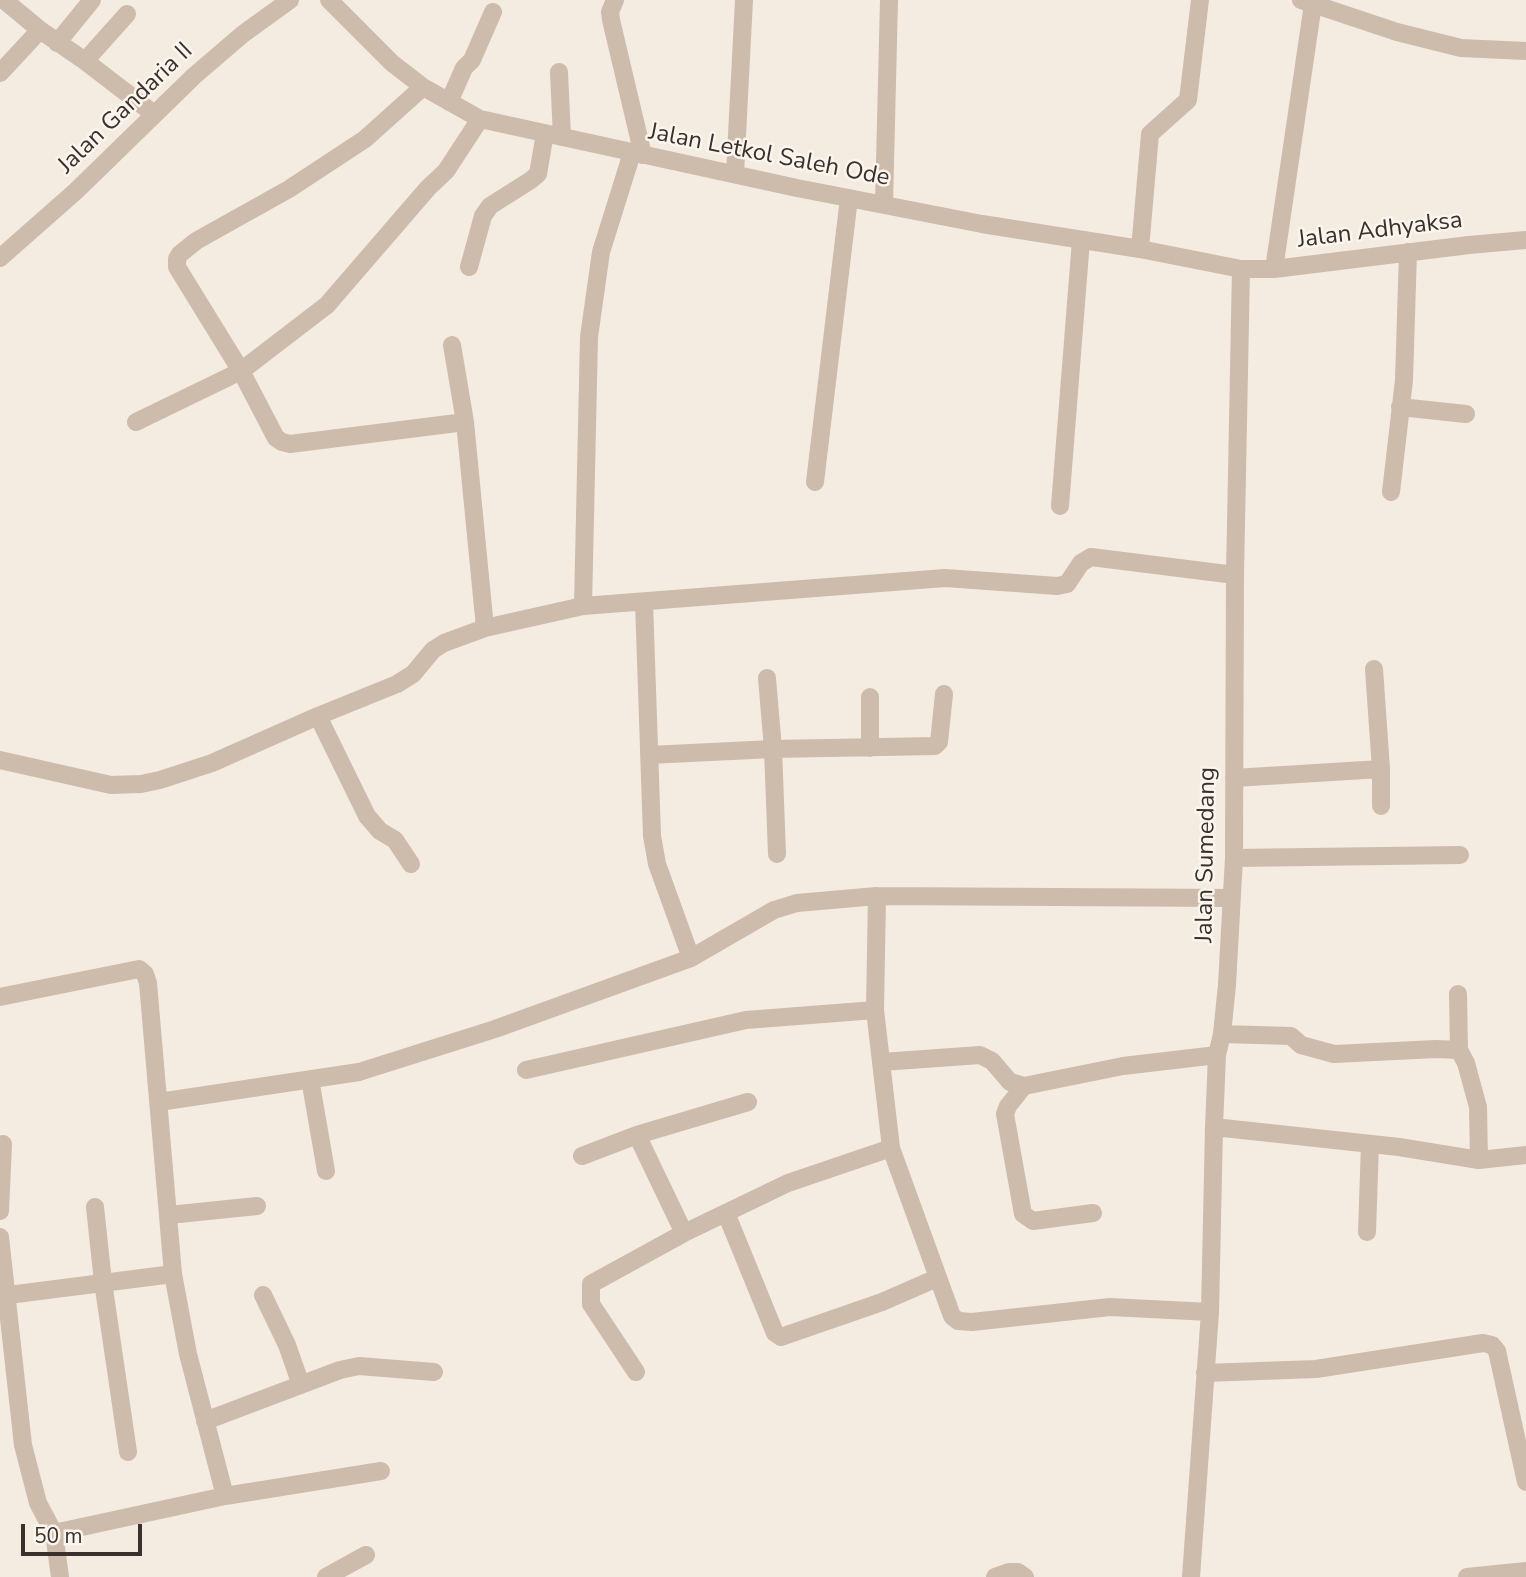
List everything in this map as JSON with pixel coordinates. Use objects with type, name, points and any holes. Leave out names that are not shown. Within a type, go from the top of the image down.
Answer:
[{"type":"street","points":[[4,0],[57,43],[155,114]]},
{"type":"street","points":[[57,43],[92,0]]},
{"type":"street","name":"Jalan Gandaria II","points":[[0,258],[76,191],[243,34],[290,0]]},
{"type":"street","name":"Jalan Letkol Saleh Ode","points":[[329,0],[391,63],[423,87],[480,119],[982,225],[1140,249],[1241,269]]},
{"type":"street","points":[[583,606],[589,337],[601,252],[637,154],[611,20],[610,12],[615,0]]},
{"type":"street","points":[[735,174],[744,0]]},
{"type":"street","points":[[884,204],[889,0]]},
{"type":"street","points":[[1140,249],[1150,134],[1188,100],[1200,0]]},
{"type":"street","points":[[1274,269],[1304,1],[1397,32],[1461,48],[1526,51]]},
{"type":"street","points":[[449,103],[494,12]]},
{"type":"street","points":[[85,61],[127,13]]},
{"type":"street","points":[[0,72],[40,30]]},
{"type":"street","points":[[469,268],[484,216],[490,206],[538,174],[553,135],[559,72]]},
{"type":"street","points":[[423,87],[365,138],[289,189],[196,241],[177,259],[177,267],[241,371],[276,438],[282,442],[290,444],[464,422]]},
{"type":"street","points":[[136,422],[241,371],[327,305],[428,188],[446,171],[480,119]]},
{"type":"street","points":[[816,482],[849,198]]},
{"type":"street","points":[[1060,506],[1081,240]]},
{"type":"street","name":"Jalan Adhyaksa","points":[[1241,269],[1274,269],[1526,240]]},
{"type":"street","points":[[1391,492],[1401,407],[1407,322],[1408,252]]},
{"type":"street","name":"Jalan Sumedang","points":[[1191,1577],[1210,1312],[1217,1055],[1222,1034],[1234,858],[1235,575],[1241,269]]},
{"type":"street","points":[[452,345],[464,422],[485,628]]},
{"type":"street","points":[[1401,407],[1466,414]]},
{"type":"street","points":[[0,760],[111,785],[141,784],[212,763],[397,684],[413,674],[433,650],[444,643],[485,628],[583,606],[946,578],[1057,586],[1067,583],[1081,563],[1091,557],[1235,575]]},
{"type":"street","points":[[644,602],[652,836],[657,864],[691,958]]},
{"type":"street","points":[[1374,669],[1381,806]]},
{"type":"street","points":[[767,678],[777,854]]},
{"type":"street","points":[[649,755],[935,746],[939,742],[944,694]]},
{"type":"street","points":[[870,697],[870,748]]},
{"type":"street","points":[[318,716],[368,816],[380,831],[395,840],[411,864]]},
{"type":"street","points":[[1234,778],[1381,769]]},
{"type":"street","points":[[1234,858],[1460,855]]},
{"type":"street","points":[[877,896],[875,1010],[891,1147],[952,1316],[964,1322],[1110,1307],[1210,1312]]},
{"type":"street","points":[[159,1102],[359,1072],[495,1029],[691,958],[785,905],[877,896],[1231,898]]},
{"type":"street","points":[[0,997],[139,969],[145,974],[148,983],[173,1273],[188,1354],[225,1496]]},
{"type":"street","points":[[1458,993],[1459,1050],[1466,1063],[1478,1107],[1479,1160]]},
{"type":"street","points":[[526,1070],[746,1020],[875,1010]]},
{"type":"street","points":[[1222,1034],[1291,1036],[1301,1045],[1334,1054],[1459,1050]]},
{"type":"street","points":[[882,1062],[980,1055],[992,1061],[1010,1082],[1024,1086],[1122,1066],[1217,1055]]},
{"type":"street","points":[[310,1079],[326,1171]]},
{"type":"street","points":[[1024,1086],[1005,1114],[1023,1214],[1033,1222],[1093,1213]]},
{"type":"street","points":[[582,1156],[637,1135],[748,1102]]},
{"type":"street","points":[[1214,1127],[1370,1143],[1479,1160],[1526,1155]]},
{"type":"street","points":[[637,1135],[684,1233]]},
{"type":"street","points":[[1367,1232],[1370,1143]]},
{"type":"street","points":[[0,1211],[2,1144]]},
{"type":"street","points":[[636,1373],[590,1304],[590,1283],[684,1233],[788,1183],[891,1147]]},
{"type":"street","points":[[169,1215],[257,1206]]},
{"type":"street","points":[[95,1207],[128,1452]]},
{"type":"street","points":[[726,1213],[775,1334],[781,1337],[883,1302],[937,1278]]},
{"type":"street","points":[[0,1237],[3,1296],[23,1445],[38,1503],[54,1533],[60,1577]]},
{"type":"street","points":[[3,1296],[173,1273]]},
{"type":"street","points":[[263,1295],[288,1345],[301,1385]]},
{"type":"street","points":[[1205,1373],[1316,1369],[1483,1343],[1492,1345],[1497,1351],[1526,1482]]},
{"type":"street","points":[[205,1420],[340,1370],[359,1366],[434,1372]]},
{"type":"street","points":[[54,1533],[225,1496],[381,1471]]},
{"type":"street","points":[[326,1577],[366,1555]]},
{"type":"street","points":[[1466,1577],[1526,1571]]},
{"type":"street","points":[[995,1577],[1018,1572],[1024,1577]]}]
